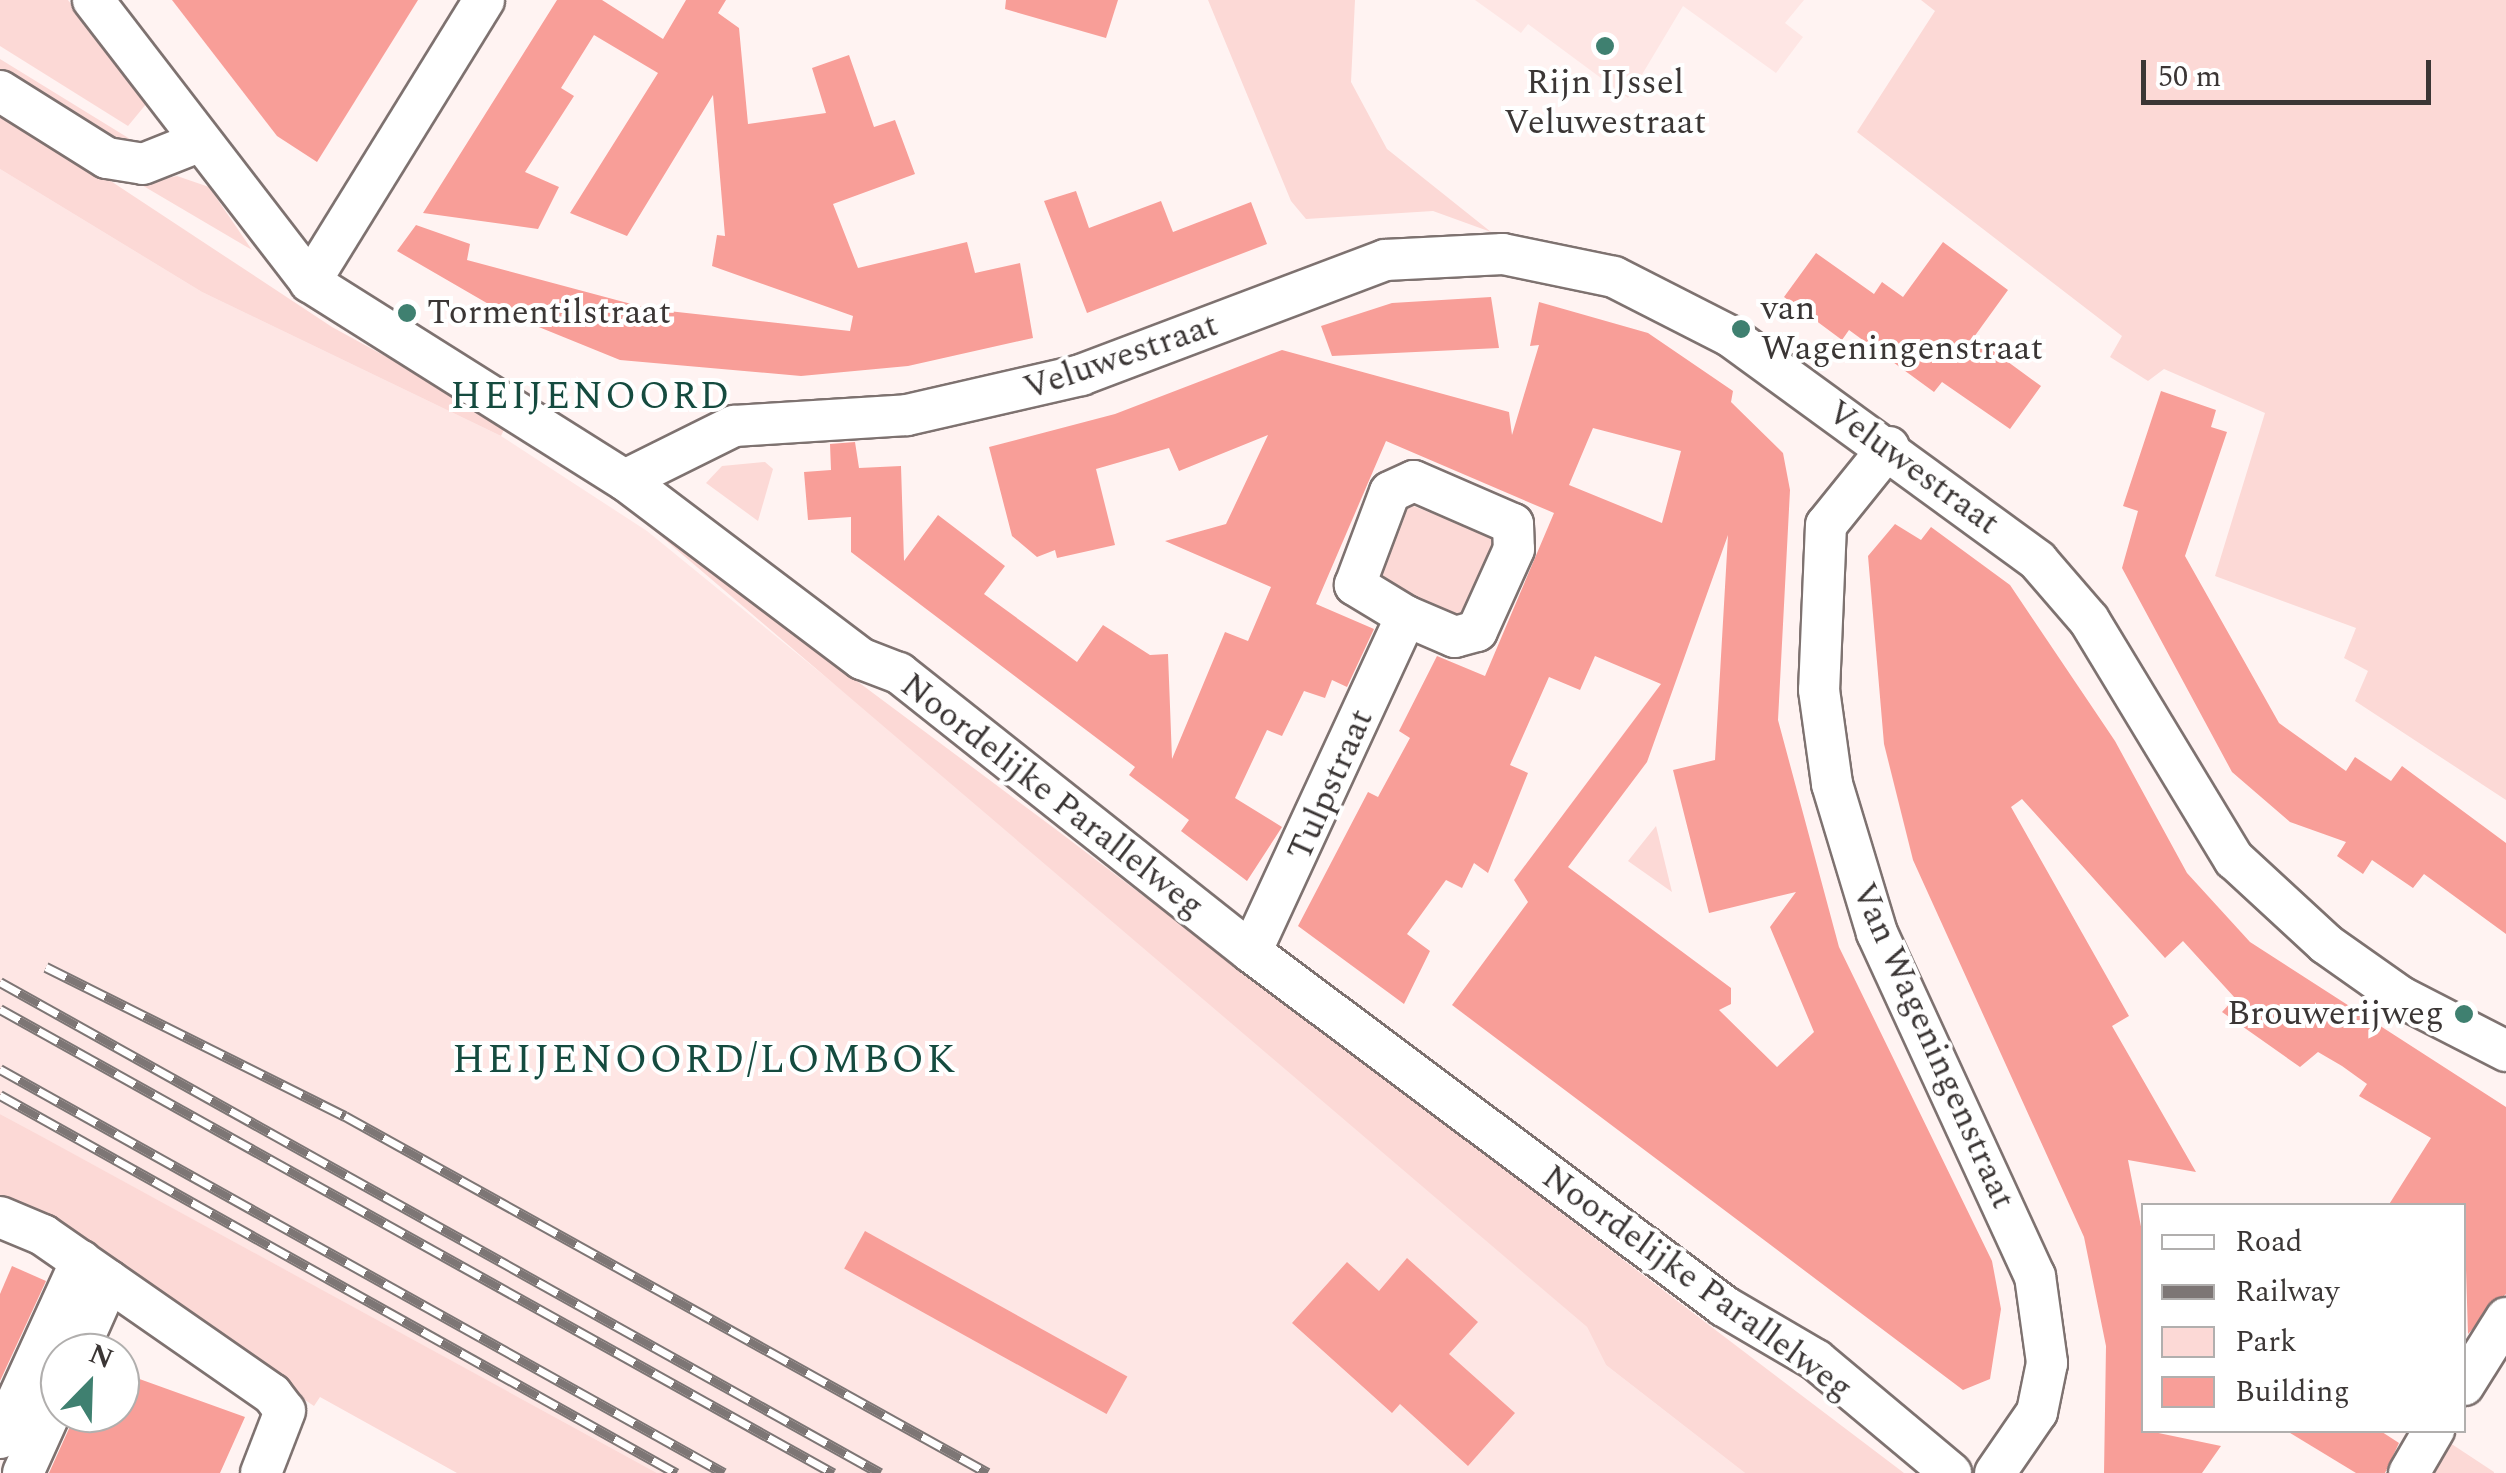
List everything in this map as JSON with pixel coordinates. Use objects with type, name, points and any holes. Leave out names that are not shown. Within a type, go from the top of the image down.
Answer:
[{"type":"street","points":[[0,91],[107,158],[143,164],[201,142],[93,0]]},
{"type":"street","points":[[310,282],[484,0]]},
{"type":"street","name":"Noordelijke Parallelweg","points":[[201,142],[310,282],[624,480],[862,658],[899,673],[1251,952],[1724,1306],[1816,1360],[1951,1473]]},
{"type":"street","name":"Veluwestraat","points":[[624,480],[734,426],[984,402],[1081,375],[1385,260],[1503,254],[1663,295],[1890,447],[2038,561],[2090,620],[2234,859],[2341,954],[2506,1051]]},
{"type":"street","name":"Van Wageningenstraat","points":[[1890,447],[1826,525],[1819,690],[1832,784],[1877,933],[2035,1276],[2047,1363],[2036,1412],[1995,1473]]},
{"type":"street","name":"Tulpstraat","points":[[1251,952],[1406,616]]},
{"type":"street","points":[[0,1217],[95,1271],[285,1411],[261,1473]]},
{"type":"street","points":[[81,1333],[95,1271]]},
{"type":"street","points":[[0,1438],[95,1271]]},
{"type":"street","points":[[2466,1382],[2506,1318]]},
{"type":"street","points":[[23,1473],[41,1433]]},
{"type":"street","points":[[2409,1473],[2432,1433]]},
{"type":"shaded area","name":"Rijn IJssel Veluwestraat","points":[[1475,0],[1804,0],[1785,23],[1803,37],[1776,73],[1683,6],[1628,98],[1528,24],[1521,33]]},
{"type":"shaded area","points":[[0,169],[202,292],[501,436],[647,531],[985,807],[1587,1327],[1606,1365],[1745,1473],[657,1473],[0,1114]]},
{"type":"green space","points":[[0,0],[68,0],[147,103],[128,126],[0,46]]},
{"type":"green space","points":[[1208,0],[1355,0],[1351,82],[1387,149],[1491,232],[1433,211],[1306,219],[1291,201]]},
{"type":"green space","points":[[1921,0],[2506,0],[2506,800],[2355,701],[2368,671],[2344,658],[2356,628],[2215,576],[2265,413],[2164,369],[2148,381],[2110,357],[2122,336],[1857,132],[1935,11]]},
{"type":"green space","points":[[0,59],[130,139],[118,141],[0,73]]},
{"type":"green space","points":[[0,108],[332,327],[507,423],[501,436],[202,292],[0,169]]},
{"type":"green space","points":[[177,176],[209,187],[252,250],[140,184]]},
{"type":"green space","points":[[765,462],[773,469],[758,521],[706,483],[722,466]]},
{"type":"green space","points":[[1408,504],[1495,537],[1463,621],[1376,588]]},
{"type":"green space","points":[[649,526],[1904,1473],[1745,1473],[1606,1365],[1587,1327]]},
{"type":"green space","points":[[1656,826],[1672,892],[1628,861]]},
{"type":"green space","points":[[0,1114],[657,1473],[457,1473],[320,1397],[314,1406],[0,1197]]},
{"type":"green space","points":[[2441,1437],[2494,1472],[2494,1473],[2418,1473]]},
{"type":"building","points":[[172,0],[418,0],[317,162],[277,136]]},
{"type":"building","points":[[557,0],[602,0],[663,39],[686,0],[726,0],[718,13],[739,28],[748,124],[826,113],[812,68],[849,55],[874,127],[895,120],[915,174],[833,204],[858,268],[967,242],[975,273],[1020,263],[1033,338],[908,366],[801,376],[620,360],[504,313],[397,251],[416,225],[470,244],[467,260],[650,309],[850,331],[853,316],[712,266],[717,235],[725,236],[713,95],[627,236],[570,213],[658,73],[594,35],[561,88],[574,96],[525,172],[559,187],[538,229],[423,213]]},
{"type":"building","points":[[1006,0],[1118,0],[1106,38],[1005,9]]},
{"type":"building","points":[[1076,191],[1089,228],[1161,201],[1173,232],[1251,202],[1267,244],[1087,313],[1044,201]]},
{"type":"building","points":[[1943,242],[2008,290],[1974,337],[2041,386],[2010,429],[1942,382],[1934,392],[1849,330],[1842,340],[1784,297],[1816,253],[1874,294],[1882,282],[1903,297]]},
{"type":"building","points":[[1491,297],[1499,348],[1332,356],[1321,326],[1392,303]]},
{"type":"building","points":[[1539,302],[1648,333],[1733,391],[1731,402],[1783,453],[1790,490],[1778,720],[1839,947],[1992,1261],[2001,1309],[1990,1379],[1963,1390],[1452,1005],[1528,902],[1514,880],[1661,684],[1595,656],[1580,690],[1549,677],[1510,765],[1528,773],[1488,873],[1474,863],[1462,888],[1446,880],[1407,934],[1430,951],[1404,1004],[1298,926],[1368,792],[1378,797],[1410,738],[1399,731],[1437,656],[1485,676],[1554,513],[1386,441],[1316,604],[1374,629],[1347,687],[1332,680],[1325,698],[1304,691],[1282,736],[1267,730],[1235,798],[1282,827],[1247,881],[1181,831],[1189,820],[1129,775],[1135,767],[851,552],[851,517],[808,520],[804,472],[831,470],[830,444],[855,442],[859,468],[901,466],[904,561],[938,515],[1005,566],[984,594],[1077,662],[1103,625],[1150,655],[1168,654],[1172,759],[1225,632],[1248,641],[1271,587],[1165,541],[1226,524],[1268,435],[1179,471],[1169,448],[1096,469],[1115,545],[1057,558],[1055,550],[1037,557],[1012,536],[989,447],[1115,414],[1282,350],[1509,412],[1512,435],[1539,345],[1530,346]],"holes":[[[1593,428],[1681,451],[1662,523],[1569,485]],[[1728,535],[1715,760],[1673,770],[1709,913],[1796,892],[1770,927],[1814,1032],[1777,1067],[1719,1010],[1731,1004],[1731,988],[1568,867],[1647,762]]]},
{"type":"building","points":[[2161,391],[2216,410],[2211,427],[2227,432],[2185,556],[2279,723],[2346,771],[2355,757],[2391,781],[2402,766],[2506,843],[2506,934],[2424,874],[2413,888],[2372,860],[2363,874],[2337,856],[2346,842],[2290,822],[2232,772],[2122,568],[2138,511],[2123,506]]},
{"type":"building","points":[[1895,524],[1921,540],[1931,527],[2010,585],[2115,741],[2187,873],[2250,942],[2506,1107],[2506,1294],[2468,1334],[2466,1203],[2390,1203],[2431,1138],[2359,1096],[2367,1084],[2342,1066],[2318,1052],[2300,1067],[2222,1012],[2235,998],[2183,941],[2165,958],[2022,799],[2011,807],[2129,1016],[2112,1026],[2196,1172],[2128,1160],[2141,1227],[2141,1433],[2221,1446],[2202,1473],[2104,1473],[2106,1346],[2084,1237],[1913,860],[1884,744],[1868,556]]},
{"type":"building","points":[[865,1231],[1127,1376],[1107,1414],[844,1269]]},
{"type":"building","points":[[1407,1258],[1478,1322],[1449,1354],[1515,1413],[1468,1466],[1400,1404],[1392,1413],[1292,1323],[1347,1262],[1379,1291]]},
{"type":"building","points":[[12,1266],[46,1281],[0,1381],[0,1294]]},
{"type":"building","points":[[140,1379],[245,1417],[220,1473],[49,1473],[67,1433],[140,1433]]},
{"type":"building","points":[[2290,1433],[2384,1433],[2399,1443],[2385,1473],[2356,1473]]},
{"type":"railway","points":[[46,967],[345,1116],[988,1473]]},
{"type":"railway","points":[[0,982],[880,1473]]},
{"type":"railway","points":[[0,1009],[833,1473]]},
{"type":"railway","points":[[0,1069],[724,1473]]},
{"type":"railway","points":[[0,1095],[676,1473]]},
{"type":"place","name":"Rijn IJssel Veluwestraat","points":[[1605,46]]},
{"type":"place","name":"Tormentilstraat","points":[[407,313]]},
{"type":"place","name":"van Wageningenstraat","points":[[1741,329]]},
{"type":"place","name":"Brouwerijweg","points":[[2464,1014]]},
{"type":"district","name":"HEIJENOORD","points":[[591,398]]},
{"type":"district","name":"HEIJENOORD/LOMBOK","points":[[705,1061]]}]
